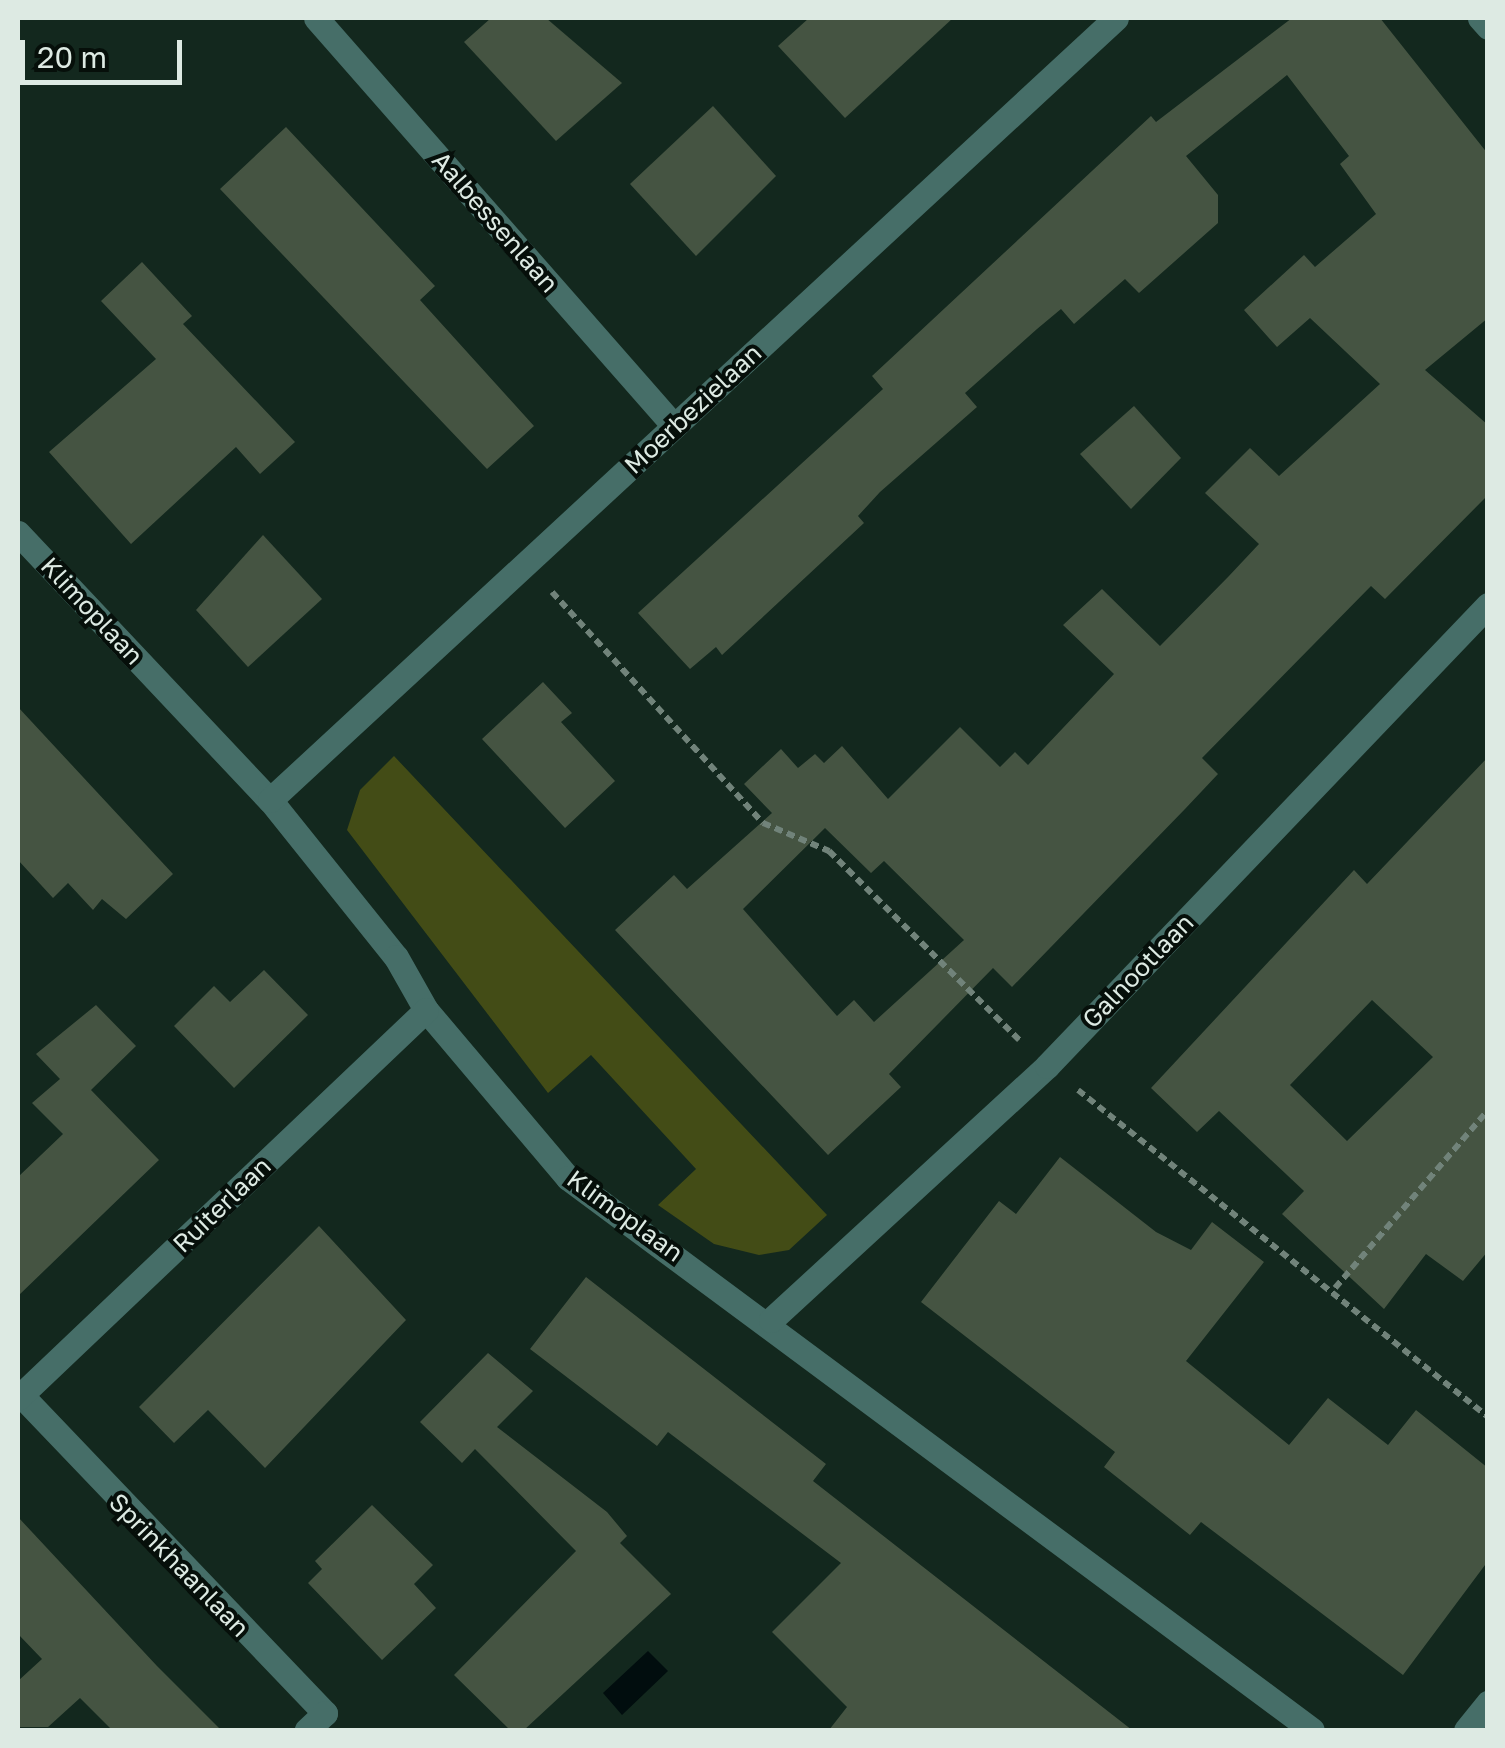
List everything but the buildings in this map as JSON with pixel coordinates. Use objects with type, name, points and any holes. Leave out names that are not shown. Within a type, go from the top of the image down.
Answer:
[{"type":"street","name":"Aalbessenlaan","points":[[316,18],[674,426]]},
{"type":"street","name":"Moerbezielaan","points":[[270,800],[1116,18]]},
{"type":"street","points":[[1480,18],[1488,27]]},
{"type":"street","name":"Klimoplaan","points":[[18,532],[270,800],[396,958],[426,1010],[568,1178],[772,1320],[1312,1730]]},
{"type":"street","name":"Galnootlaan","points":[[772,1320],[1047,1066],[1488,605]]},
{"type":"street","name":"Ruiterlaan","points":[[19,1397],[426,1010]]},
{"type":"street","name":"Sprinkhaanlaan","points":[[19,1397],[325,1725]]},
{"type":"street","points":[[1466,1730],[1488,1702]]},
{"type":"path","points":[[526,563],[763,823],[828,851],[1047,1066],[1336,1288],[1488,1416]]},
{"type":"path","points":[[1336,1288],[1488,1110]]},
{"type":"green space","points":[[394,756],[827,1215],[789,1250],[759,1255],[714,1244],[658,1205],[696,1169],[591,1055],[548,1093],[347,830],[360,790]]},
{"type":"shaded area","points":[[648,1651],[668,1671],[622,1715],[603,1693]]}]
